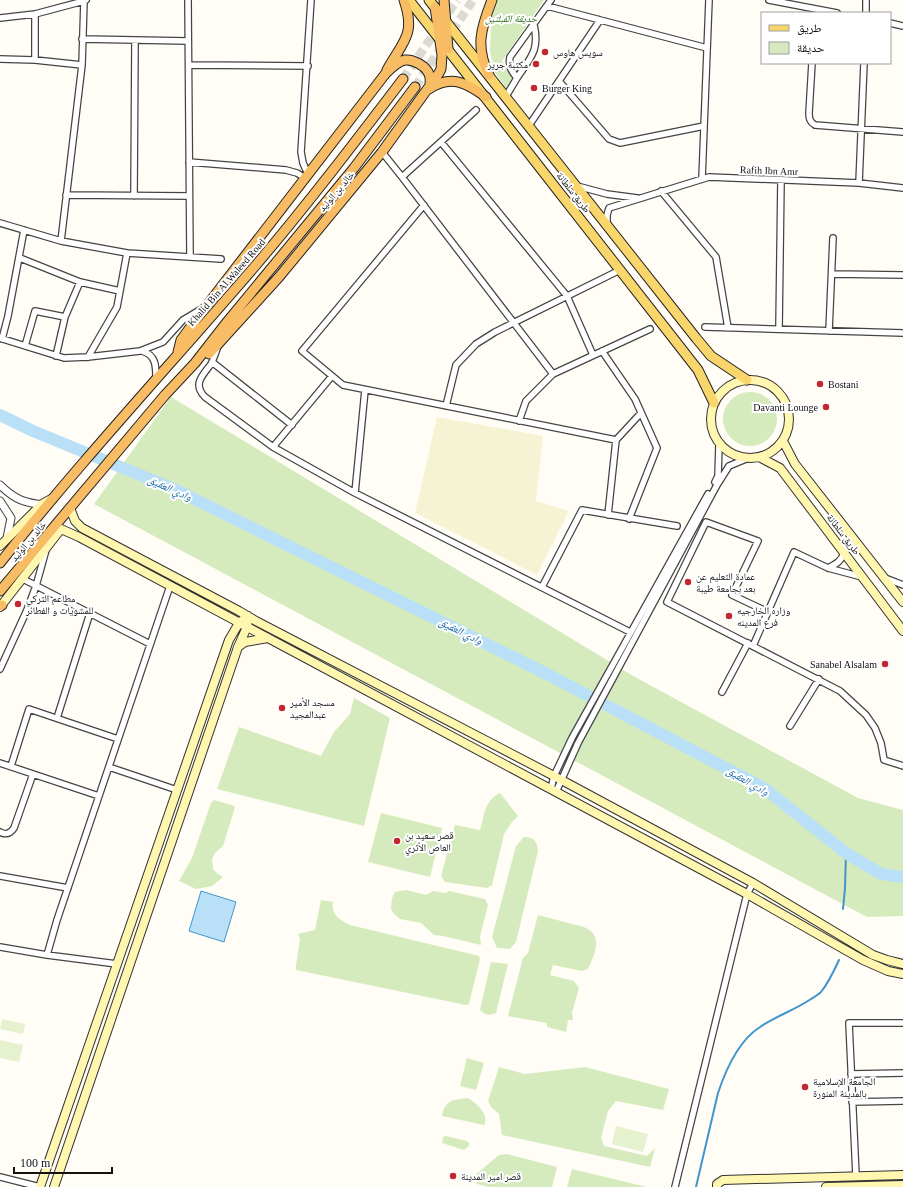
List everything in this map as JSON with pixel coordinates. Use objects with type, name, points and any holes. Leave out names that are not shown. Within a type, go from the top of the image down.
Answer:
[{"type":"highway","points":[[178,354],[181,340],[205,307],[388,71],[407,38],[409,16],[404,0]]},
{"type":"highway","points":[[444,0],[448,49]]},
{"type":"highway","points":[[489,75],[481,53],[481,36],[492,0]]},
{"type":"highway","name":"خالد بن الوليد","points":[[195,363],[205,358],[279,277],[382,152],[429,88],[441,69],[442,55],[432,4]]},
{"type":"highway","points":[[388,71],[402,61],[413,61],[428,71],[430,80],[429,88]]},
{"type":"highway","name":"Khalid Bin Al Waleed Road","points":[[50,500],[256,264],[316,192],[404,79]]},
{"type":"highway","points":[[429,88],[438,83],[456,81],[471,86],[486,97]]},
{"type":"highway","points":[[72,506],[165,395],[195,363],[354,168],[415,87]]},
{"type":"highway","name":"خالد بن الوليد","points":[[0,563],[50,500]]},
{"type":"highway","name":"خالد بن الوليد","points":[[0,591],[72,506]]},
{"type":"main road","name":"طريق سلطانة","points":[[409,0],[698,370],[714,403]]},
{"type":"main road","name":"طريق سلطانة","points":[[432,4],[607,227],[711,356],[747,380]]},
{"type":"main road","points":[[747,380],[761,381],[773,387],[782,396],[787,406],[789,425],[783,441],[773,452],[761,458],[746,459],[731,455],[719,445],[713,435],[710,424],[714,403],[722,391],[734,383],[747,380]]},
{"type":"main road","name":"طريق سلطانة","points":[[783,441],[795,464],[903,602]]},
{"type":"main road","name":"طريق سلطانة","points":[[761,458],[780,468],[903,631]]},
{"type":"main road","points":[[0,546],[50,500]]},
{"type":"main road","points":[[72,506],[75,522],[82,528],[558,778],[753,883],[873,955],[903,964]]},
{"type":"main road","points":[[51,531],[61,529],[79,537],[554,790],[747,894],[864,960],[888,972],[903,974]]},
{"type":"main road","points":[[1,606],[61,529]]},
{"type":"main road","points":[[229,640],[239,623],[248,616]]},
{"type":"main road","points":[[54,1187],[238,647],[247,627],[248,616]]},
{"type":"main road","points":[[40,1187],[229,640],[232,628],[228,617]]},
{"type":"main road","points":[[238,647],[245,642],[268,638]]},
{"type":"main road","points":[[229,640],[238,647]]},
{"type":"main road","points":[[717,1187],[717,1184],[723,1180],[903,1175]]},
{"type":"main road","points":[[826,1187],[903,1185]]},
{"type":"street","points":[[0,18],[35,14],[85,0],[82,65],[61,241]]},
{"type":"street","points":[[188,0],[190,257]]},
{"type":"street","points":[[306,176],[301,152],[312,0]]},
{"type":"street","points":[[517,78],[512,72],[509,63],[510,58],[551,0]]},
{"type":"street","points":[[702,179],[709,0]]},
{"type":"street","points":[[769,0],[826,12]]},
{"type":"street","points":[[866,0],[866,12]]},
{"type":"street","points":[[547,6],[707,48]]},
{"type":"street","points":[[35,14],[35,60]]},
{"type":"street","points":[[528,127],[600,20]]},
{"type":"street","points":[[891,23],[903,26]]},
{"type":"street","points":[[505,98],[534,50],[536,36],[534,25]]},
{"type":"street","points":[[82,39],[188,41]]},
{"type":"street","points":[[134,196],[135,40]]},
{"type":"street","points":[[0,59],[35,60],[82,65]]},
{"type":"street","points":[[812,64],[809,113],[810,121],[815,125],[903,132]]},
{"type":"street","points":[[859,183],[864,64]]},
{"type":"street","points":[[189,65],[308,66]]},
{"type":"street","points":[[559,81],[609,139],[620,143],[704,126]]},
{"type":"street","points":[[402,177],[476,110]]},
{"type":"street","points":[[441,142],[566,296],[593,355]]},
{"type":"street","points":[[382,152],[553,374]]},
{"type":"street","points":[[189,162],[286,170],[306,176]]},
{"type":"street","name":"Rafih Ibn Amr","points":[[607,227],[607,215],[609,208],[637,198],[709,177],[859,183],[903,188]]},
{"type":"street","points":[[779,329],[781,180]]},
{"type":"street","points":[[574,185],[607,194],[637,198]]},
{"type":"street","points":[[661,191],[716,257],[728,328]]},
{"type":"street","points":[[66,195],[189,196]]},
{"type":"street","points":[[424,205],[302,351],[343,385],[616,440]]},
{"type":"street","points":[[0,223],[61,241],[128,253],[221,259]]},
{"type":"street","points":[[24,230],[8,316],[1,338],[64,358],[88,357],[140,351],[163,342],[183,320],[205,307]]},
{"type":"street","points":[[829,331],[833,238]]},
{"type":"street","points":[[88,357],[117,307],[128,253]]},
{"type":"street","points":[[20,258],[80,282],[120,291]]},
{"type":"street","points":[[446,406],[456,364],[476,344],[514,322],[620,270]]},
{"type":"street","points":[[832,274],[903,276]]},
{"type":"street","points":[[56,356],[65,317],[80,282]]},
{"type":"street","points":[[25,346],[35,311],[65,317]]},
{"type":"street","points":[[705,327],[903,333]]},
{"type":"street","points":[[519,421],[526,401],[553,374],[650,329]]},
{"type":"street","points":[[219,342],[212,362],[201,377],[199,384],[200,391],[208,399],[273,446],[355,493],[630,632]]},
{"type":"street","points":[[140,351],[148,353],[155,360],[156,367],[153,381]]},
{"type":"street","points":[[602,351],[635,399],[658,448],[629,519]]},
{"type":"street","points":[[212,362],[292,425]]},
{"type":"street","points":[[273,446],[332,376]]},
{"type":"street","points":[[355,493],[365,390]]},
{"type":"street","points":[[608,515],[616,440],[641,413]]},
{"type":"street","points":[[554,790],[572,738],[718,476],[719,445]]},
{"type":"street","points":[[558,778],[729,466],[746,459]]},
{"type":"street","points":[[0,485],[14,498],[22,502],[50,500]]},
{"type":"street","points":[[0,501],[11,518],[8,538]]},
{"type":"street","points":[[542,587],[582,510],[677,526]]},
{"type":"street","points":[[768,612],[732,595],[758,541],[706,522],[667,602],[840,691],[866,715],[875,728],[881,743],[884,760],[903,766]]},
{"type":"street","points":[[0,669],[27,610],[36,586],[46,548]]},
{"type":"street","points":[[722,692],[751,644],[768,612],[794,552],[828,568],[862,577]]},
{"type":"street","points":[[828,568],[836,564],[842,558],[844,552]]},
{"type":"street","points":[[884,577],[903,584]]},
{"type":"street","points":[[23,579],[150,644]]},
{"type":"street","points":[[47,956],[68,888],[170,586]]},
{"type":"street","points":[[57,718],[90,613]]},
{"type":"street","points":[[790,726],[819,679]]},
{"type":"street","points":[[11,766],[30,709],[118,739]]},
{"type":"street","points":[[0,763],[99,796]]},
{"type":"street","points":[[109,767],[177,790]]},
{"type":"street","points":[[0,832],[8,834],[14,828],[34,774]]},
{"type":"street","points":[[0,876],[68,888]]},
{"type":"street","points":[[675,1187],[747,894],[753,883]]},
{"type":"street","points":[[0,947],[47,956],[117,964]]},
{"type":"street","points":[[856,1176],[849,1023],[903,1023]]},
{"type":"street","points":[[851,1074],[903,1074]]},
{"type":"street","points":[[852,1102],[903,1101]]},
{"type":"street","points":[[0,1177],[40,1187]]},
{"type":"shaded area","points":[[437,417],[543,436],[536,501],[569,511],[537,575],[415,513]]},
{"type":"green space","name":"حدیقة القبلتین","points":[[498,0],[544,0],[502,61],[513,78],[507,90],[495,72],[490,52],[491,20]]},
{"type":"green space","points":[[745,392],[755,392],[765,396],[773,404],[777,414],[777,424],[773,434],[765,442],[755,446],[745,446],[735,442],[727,434],[723,424],[723,414],[727,404],[735,396]]},
{"type":"green space","points":[[171,397],[635,677],[858,798],[903,810],[903,916],[867,917],[94,504]]},
{"type":"green space","points":[[354,698],[390,718],[364,826],[217,789],[239,727],[321,756],[334,732],[350,714]]},
{"type":"green space","points":[[500,793],[518,816],[504,834],[492,885],[487,888],[445,882],[441,876],[455,825],[480,830],[488,804]]},
{"type":"green space","points":[[214,800],[235,807],[223,846],[215,853],[212,859],[213,869],[223,877],[212,886],[196,889],[179,881],[192,858],[211,803]]},
{"type":"green space","points":[[381,813],[442,828],[430,877],[368,862]]},
{"type":"green space","points":[[524,837],[534,840],[538,851],[516,942],[510,949],[497,948],[492,937],[516,846]]},
{"type":"green space","points":[[406,890],[426,895],[433,891],[445,893],[449,891],[485,899],[488,905],[480,936],[481,945],[434,935],[421,923],[400,919],[391,909],[392,898],[395,892]]},
{"type":"green space","points":[[321,900],[333,902],[333,910],[339,919],[350,925],[479,956],[480,959],[469,1004],[466,1005],[296,970],[300,939],[298,934],[315,930]]},
{"type":"green space","points":[[538,915],[584,927],[594,935],[596,940],[595,951],[588,969],[582,971],[553,965],[550,975],[574,981],[579,988],[572,1013],[573,1020],[568,1020],[566,1032],[547,1027],[547,1023],[508,1016],[523,958],[528,953]]},
{"type":"green space","points":[[491,962],[508,964],[496,1013],[489,1015],[480,1010]]},
{"type":"green space","points":[[2,1019],[25,1024],[23,1034],[0,1029]]},
{"type":"green space","points":[[0,1040],[23,1045],[19,1062],[0,1058]]},
{"type":"green space","points":[[467,1058],[484,1063],[476,1090],[460,1086]]},
{"type":"green space","points":[[499,1067],[525,1074],[585,1067],[669,1089],[663,1110],[616,1101],[608,1111],[601,1138],[604,1146],[647,1156],[655,1148],[650,1167],[502,1135],[499,1114],[491,1107],[488,1101]]},
{"type":"green space","points":[[468,1098],[484,1113],[484,1125],[442,1116],[445,1107],[451,1101]]},
{"type":"green space","points":[[616,1126],[648,1134],[643,1152],[612,1144]]},
{"type":"green space","points":[[446,1136],[467,1141],[469,1146],[464,1150],[442,1143],[443,1137]]},
{"type":"green space","points":[[507,1154],[557,1167],[552,1187],[489,1187],[477,1184],[474,1176],[499,1155]]},
{"type":"green space","points":[[572,1169],[647,1187],[567,1187]]},
{"type":"water","points":[[201,891],[236,902],[224,942],[189,931]]},
{"type":"waterway","name":"وادي العقيق","points":[[0,415],[33,431],[174,489],[547,674],[764,788],[846,853],[881,874],[903,877]]},
{"type":"waterway","points":[[843,909],[846,853]]},
{"type":"waterway","points":[[696,1187],[718,1093],[729,1065],[739,1048],[745,1040],[760,1027],[805,1003],[820,993],[829,980],[839,960]]},
{"type":"tunnel","points":[[403,79],[457,0]]},
{"type":"tunnel","points":[[415,87],[473,0]]},
{"type":"place","name":"سويس هاوس","points":[[545,52]]},
{"type":"place","name":"مكتبة جرير","points":[[536,64]]},
{"type":"place","name":"Burger King","points":[[534,88]]},
{"type":"place","name":"Bostani","points":[[820,384]]},
{"type":"place","name":"Davanti Lounge","points":[[826,407]]},
{"type":"place","name":"عمادة التعليم عن بعد بجامعة طيبة","points":[[688,582]]},
{"type":"place","name":"مطاعم التركي للمشويات و الفطائر","points":[[18,604]]},
{"type":"place","name":"وزاره الخارجيه فرع المدينه","points":[[729,616]]},
{"type":"place","name":"Sanabel Alsalam","points":[[885,664]]},
{"type":"place","name":"مسجد الأمير عبدالمجيد","points":[[282,708]]},
{"type":"place","name":"قصر سعيد بن العاص الأثري","points":[[397,841]]},
{"type":"place","name":"الجامعة الإسلامية بالمدينة المنورة","points":[[805,1087]]},
{"type":"place","name":"قصر امير المدينة","points":[[453,1176]]}]
